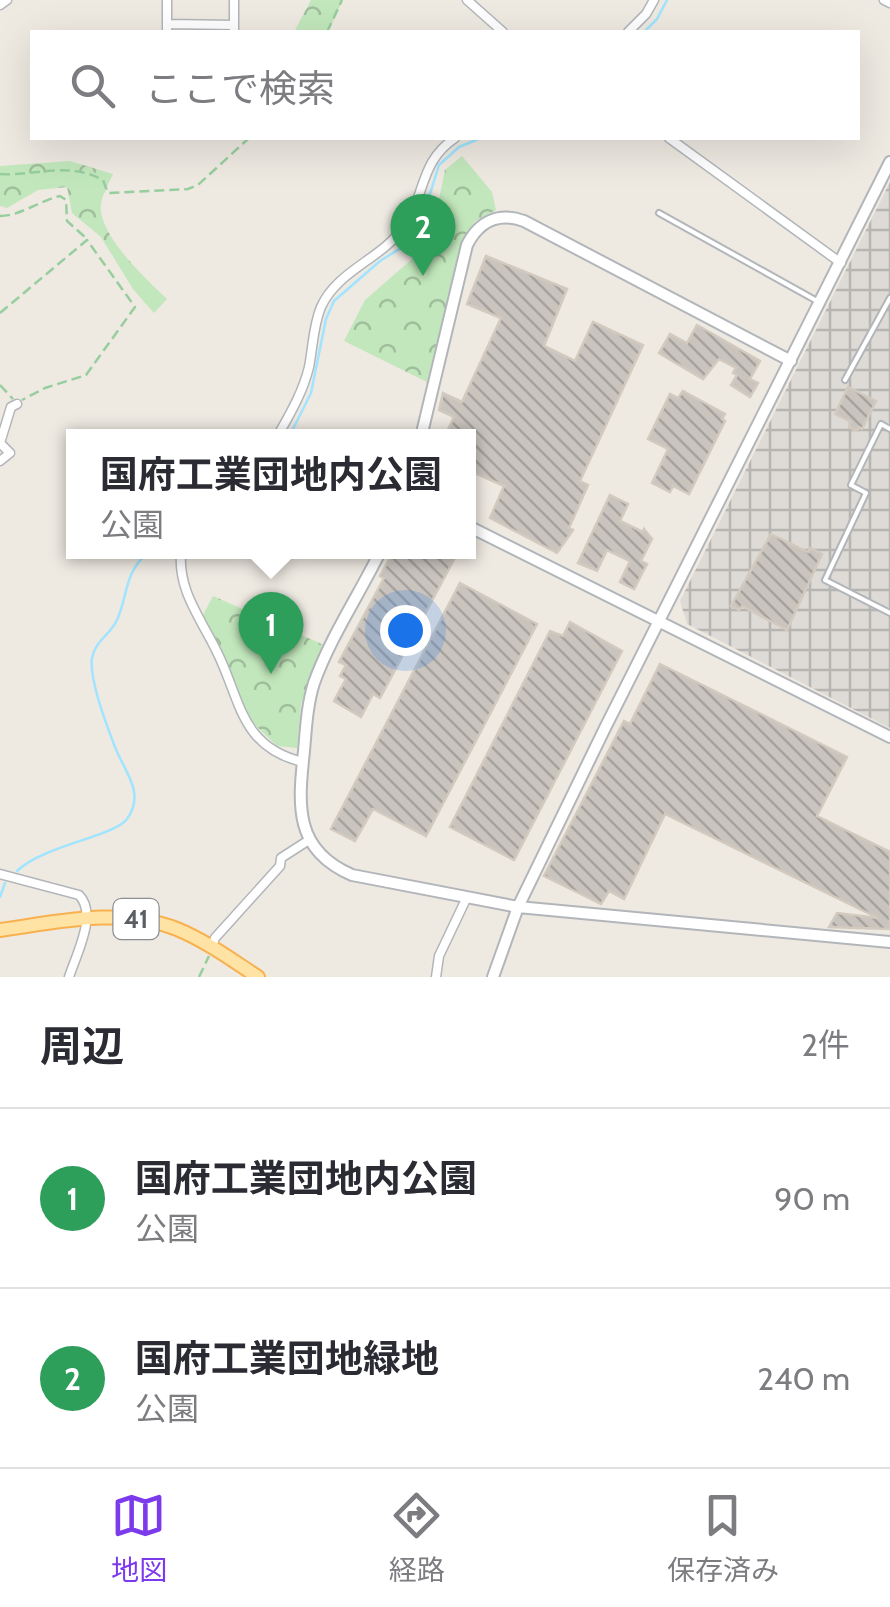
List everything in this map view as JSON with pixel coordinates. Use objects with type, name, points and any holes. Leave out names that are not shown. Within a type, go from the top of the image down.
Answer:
[{"type":"main road","name":"41","points":[[0,930],[87,918],[142,919],[180,930],[258,977]]},
{"type":"street","points":[[167,0],[167,28],[234,29],[234,0]]},
{"type":"street","points":[[467,0],[501,30]]},
{"type":"street","points":[[630,30],[654,0]]},
{"type":"street","points":[[281,429],[302,389],[322,304],[337,284],[400,232],[420,193],[428,165],[452,140]]},
{"type":"street","points":[[672,140],[841,263]]},
{"type":"street","points":[[493,977],[518,907],[890,162]]},
{"type":"street","points":[[424,429],[468,245],[479,227],[504,216],[524,221],[791,360]]},
{"type":"street","points":[[0,461],[10,453],[0,444],[11,408],[20,401]]},
{"type":"street","points":[[476,530],[890,736]]},
{"type":"street","points":[[181,559],[186,596],[219,656],[241,716],[280,756],[302,762]]},
{"type":"street","points":[[376,559],[308,703],[300,808],[305,842],[331,864],[352,875],[518,907],[890,942]]},
{"type":"street","points":[[212,947],[215,938],[280,866],[284,856],[305,842]]},
{"type":"street","points":[[0,874],[78,894],[85,900],[87,918],[69,977]]},
{"type":"street","points":[[436,977],[438,956],[466,897]]},
{"type":"lane","points":[[659,213],[820,303]]},
{"type":"lane","points":[[846,380],[890,298]]},
{"type":"lane","points":[[890,429],[881,424],[850,485],[866,493],[824,580],[890,613]]},
{"type":"path","points":[[329,30],[342,0]]},
{"type":"path","points":[[0,174],[80,170],[103,180],[108,193],[188,189],[198,185],[247,140]]},
{"type":"path","points":[[0,216],[12,216],[40,201],[60,196],[66,200],[66,222],[88,240],[135,307],[86,375],[20,401]]},
{"type":"path","points":[[0,313],[88,240]]},
{"type":"path","points":[[199,977],[212,947]]},
{"type":"shaded area","points":[[890,182],[890,728],[687,624],[680,601]]},
{"type":"green space","points":[[311,0],[343,0],[329,30],[295,30]]},
{"type":"green space","points":[[462,156],[492,192],[496,210],[475,221],[463,238],[427,382],[344,341],[365,300],[419,253],[432,232],[445,170]]},
{"type":"green space","points":[[70,161],[113,174],[101,202],[104,223],[128,259],[167,299],[154,313],[133,289],[101,237],[72,213],[67,187],[38,190],[7,208],[0,206],[0,166]]},
{"type":"green space","points":[[213,596],[324,645],[301,704],[297,748],[277,746],[254,724],[245,708],[203,615]]},
{"type":"building","points":[[486,256],[567,289],[544,346],[575,361],[593,322],[643,345],[580,481],[588,485],[569,528],[573,530],[557,553],[490,518],[504,486],[476,474],[476,429],[448,429],[454,417],[439,410],[443,393],[462,402],[501,318],[467,304]]},
{"type":"building","points":[[697,325],[760,361],[750,379],[758,383],[750,397],[731,385],[736,368],[719,359],[703,379],[659,353],[670,334],[687,343]]},
{"type":"building","points":[[848,387],[876,401],[862,429],[857,431],[849,427],[851,422],[835,414]]},
{"type":"building","points":[[683,391],[725,414],[689,494],[673,486],[670,492],[652,483],[668,449],[648,439],[670,394],[678,398]]},
{"type":"building","points":[[610,495],[628,504],[620,521],[643,532],[644,529],[652,539],[641,561],[647,564],[634,589],[620,582],[630,561],[607,550],[597,571],[578,563]]},
{"type":"building","points":[[771,534],[808,552],[810,548],[822,554],[787,630],[742,606],[739,610],[731,606]]},
{"type":"building","points":[[389,559],[454,559],[380,698],[373,694],[361,717],[334,701],[346,679],[340,676],[346,665],[339,662],[384,578],[380,576]]},
{"type":"building","points":[[460,583],[537,624],[426,836],[373,809],[355,841],[331,829]]},
{"type":"building","points":[[570,622],[622,651],[514,860],[450,827],[550,631],[563,636]]},
{"type":"building","points":[[660,664],[847,757],[817,816],[890,852],[890,929],[829,927],[837,913],[878,918],[665,814],[624,899],[609,891],[601,904],[544,876],[624,721],[630,724]]},
{"type":"waterway","points":[[646,30],[667,0]]},
{"type":"waterway","points":[[293,429],[311,393],[326,319],[334,301],[380,261],[409,243],[420,226],[439,165],[459,147],[476,140]]},
{"type":"waterway","points":[[17,871],[44,854],[108,831],[127,819],[132,809],[134,791],[99,703],[92,658],[117,620],[141,559]]},
{"type":"waterway","points":[[0,897],[5,883]]},
{"type":"place","name":"国府工業団地緑地","points":[[423,276]]},
{"type":"place","name":"国府工業団地内公園","points":[[271,674]]}]
